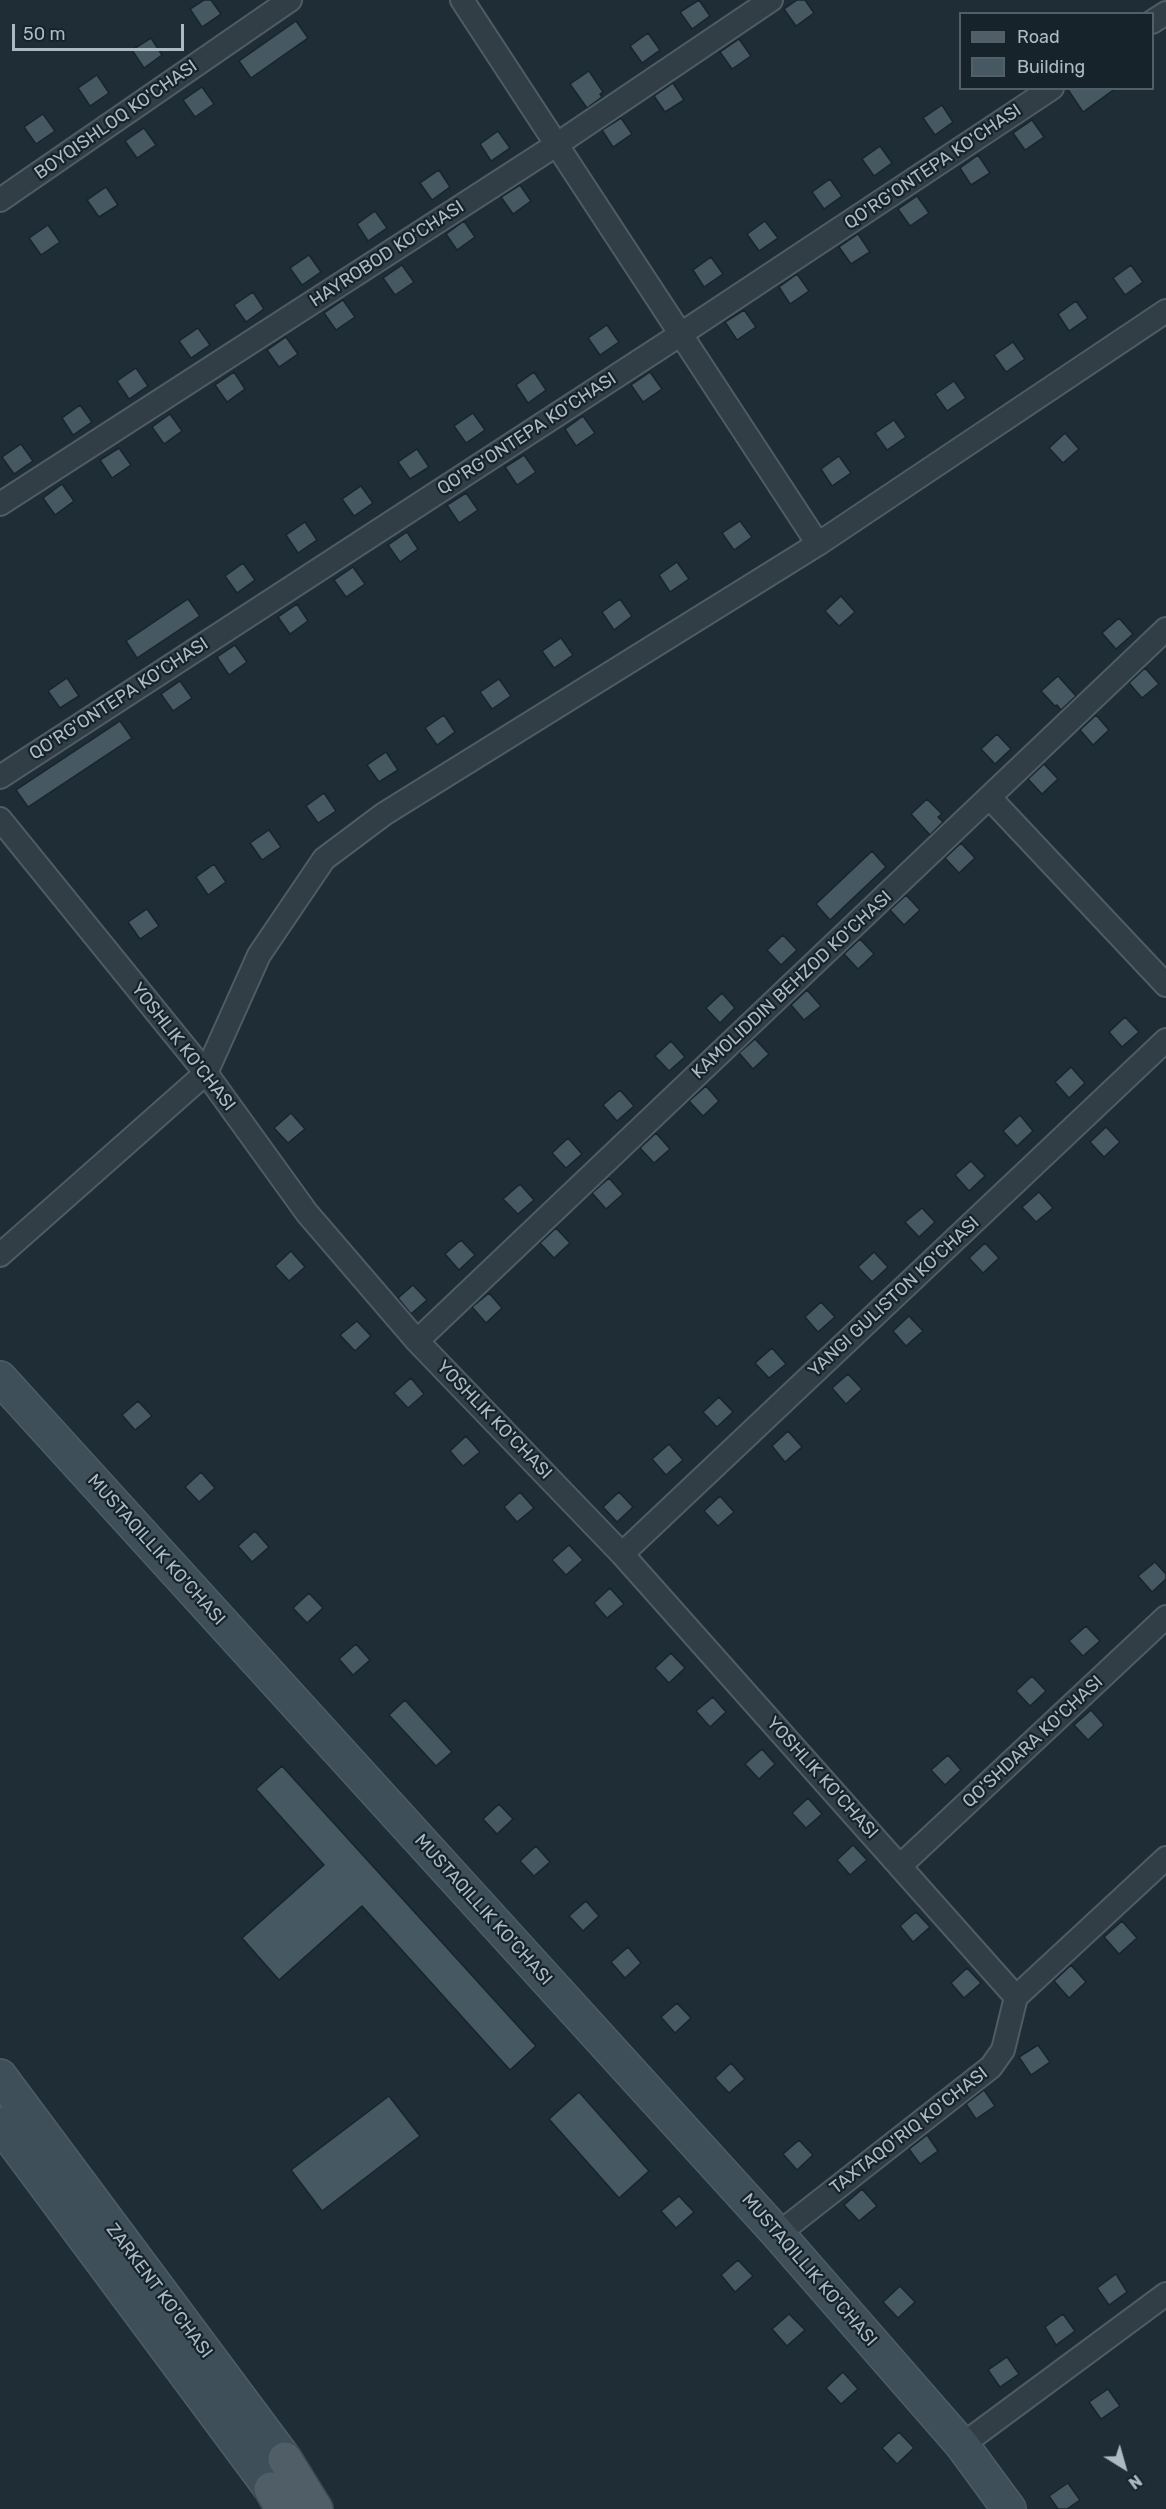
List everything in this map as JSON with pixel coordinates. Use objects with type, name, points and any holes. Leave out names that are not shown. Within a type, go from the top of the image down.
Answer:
[{"type":"main road","name":"MUSTAQILLIK KO'CHASI","points":[[0,1378],[778,2234],[962,2445],[1009,2509]]},
{"type":"main road","name":"ZARKENT KO'CHASI","points":[[0,2076],[285,2459],[315,2509]]},
{"type":"main road","name":"ZARKENT KO'CHASI","points":[[0,2124],[279,2502]]},
{"type":"street","name":"BOYQISHLOQ KO'CHASI","points":[[0,200],[290,0]]},
{"type":"street","points":[[462,0],[818,544]]},
{"type":"street","name":"HAYROBOD KO'CHASI","points":[[0,504],[556,145],[771,0]]},
{"type":"street","name":"QO'RG'ONTEPA KO'CHASI","points":[[0,777],[681,334],[1049,90]]},
{"type":"street","points":[[0,1255],[206,1073],[259,955],[324,859],[384,814],[818,544],[1166,311]]},
{"type":"street","name":"KAMOLIDDIN BEHZOD KO'CHASI","points":[[417,1341],[1166,629]]},
{"type":"street","points":[[990,798],[1166,985]]},
{"type":"street","name":"YOSHLIK KO'CHASI","points":[[0,819],[206,1073],[307,1213],[417,1341],[622,1554],[1016,1997]]},
{"type":"street","name":"YANGI GULISTON KO'CHASI","points":[[622,1554],[1166,1041]]},
{"type":"street","name":"QO'SHDARA KO'CHASI","points":[[900,1866],[1166,1617]]},
{"type":"street","points":[[1016,1997],[1166,1858]]},
{"type":"street","name":"TAXTAQO'RIQ KO'CHASI","points":[[778,2234],[991,2067],[1003,2050],[1016,1997]]},
{"type":"street","points":[[962,2445],[1166,2294]]},
{"type":"building","points":[[204,0],[211,0],[221,14],[202,27],[190,9]]},
{"type":"building","points":[[699,0],[710,16],[692,29],[680,12]]},
{"type":"building","points":[[797,0],[805,0],[814,13],[796,26],[784,9]]},
{"type":"building","points":[[296,21],[308,38],[251,78],[239,61]]},
{"type":"building","points":[[648,33],[660,50],[642,63],[630,46]]},
{"type":"building","points":[[151,38],[162,55],[144,68],[132,50]]},
{"type":"building","points":[[739,39],[751,56],[732,69],[720,52]]},
{"type":"building","points":[[589,71],[603,92],[600,94],[602,97],[587,108],[570,84]]},
{"type":"building","points":[[97,75],[109,93],[90,106],[78,88]]},
{"type":"building","points":[[673,83],[684,100],[665,112],[654,96]]},
{"type":"building","points":[[202,87],[214,104],[195,117],[183,100]]},
{"type":"building","points":[[1068,90],[1113,90],[1083,112]]},
{"type":"building","points":[[942,105],[953,122],[935,135],[923,118]]},
{"type":"building","points":[[43,114],[55,131],[36,144],[24,127]]},
{"type":"building","points":[[621,118],[632,134],[613,147],[602,130]]},
{"type":"building","points":[[1032,120],[1044,137],[1025,150],[1013,133]]},
{"type":"building","points":[[144,128],[156,145],[137,158],[125,141]]},
{"type":"building","points":[[498,131],[510,148],[491,161],[480,144]]},
{"type":"building","points":[[880,146],[892,163],[874,176],[862,159]]},
{"type":"building","points":[[978,155],[990,173],[971,185],[960,168]]},
{"type":"building","points":[[439,170],[450,187],[432,200],[420,183]]},
{"type":"building","points":[[830,179],[842,196],[824,209],[812,192]]},
{"type":"building","points":[[520,185],[531,201],[513,214],[501,197]]},
{"type":"building","points":[[106,187],[118,205],[99,217],[87,200]]},
{"type":"building","points":[[917,196],[929,213],[910,226],[898,209]]},
{"type":"building","points":[[375,211],[387,228],[368,241],[357,224]]},
{"type":"building","points":[[464,221],[475,237],[457,250],[446,234]]},
{"type":"building","points":[[765,221],[778,238],[759,251],[747,234]]},
{"type":"building","points":[[48,225],[60,242],[41,255],[29,238]]},
{"type":"building","points":[[858,234],[870,252],[851,264],[839,247]]},
{"type":"building","points":[[309,255],[321,272],[302,285],[290,268]]},
{"type":"building","points":[[711,257],[723,274],[704,287],[693,270]]},
{"type":"building","points":[[402,265],[414,282],[395,295],[383,278]]},
{"type":"building","points":[[1131,265],[1143,282],[1125,295],[1113,278]]},
{"type":"building","points":[[797,274],[809,291],[790,304],[779,287]]},
{"type":"building","points":[[253,292],[264,309],[246,322],[234,305]]},
{"type":"building","points":[[343,300],[355,317],[336,330],[324,313]]},
{"type":"building","points":[[1076,301],[1088,318],[1069,331],[1058,314]]},
{"type":"building","points":[[744,310],[756,327],[737,340],[725,322]]},
{"type":"building","points":[[607,325],[619,342],[600,355],[588,338]]},
{"type":"building","points":[[198,328],[210,345],[191,358],[179,341]]},
{"type":"building","points":[[286,337],[298,354],[279,367],[267,350]]},
{"type":"building","points":[[1013,342],[1025,359],[1006,372],[994,355]]},
{"type":"building","points":[[136,368],[148,386],[129,399],[117,381]]},
{"type":"building","points":[[234,372],[245,389],[227,402],[215,385]]},
{"type":"building","points":[[534,372],[546,390],[528,403],[516,385]]},
{"type":"building","points":[[650,372],[662,389],[643,402],[631,385]]},
{"type":"building","points":[[954,381],[966,398],[947,411],[935,394]]},
{"type":"building","points":[[80,405],[92,422],[73,435],[62,418]]},
{"type":"building","points":[[473,413],[485,430],[466,443],[454,426]]},
{"type":"building","points":[[170,414],[182,431],[164,444],[152,427]]},
{"type":"building","points":[[583,416],[595,433],[576,446],[565,429]]},
{"type":"building","points":[[894,420],[906,437],[887,450],[875,433]]},
{"type":"building","points":[[1065,433],[1079,449],[1063,463],[1049,448]]},
{"type":"building","points":[[21,444],[33,461],[14,474],[2,457]]},
{"type":"building","points":[[119,448],[131,465],[112,478],[100,460]]},
{"type":"building","points":[[417,449],[429,467],[410,479],[398,462]]},
{"type":"building","points":[[524,455],[536,472],[517,485],[505,467]]},
{"type":"building","points":[[839,456],[851,473],[832,486],[821,469]]},
{"type":"building","points":[[62,484],[74,501],[55,515],[43,498]]},
{"type":"building","points":[[361,486],[373,503],[354,516],[342,499]]},
{"type":"building","points":[[466,493],[478,510],[459,523],[447,505]]},
{"type":"building","points":[[740,521],[752,537],[734,550],[722,533]]},
{"type":"building","points":[[305,522],[317,540],[298,553],[286,535]]},
{"type":"building","points":[[407,532],[418,549],[400,562],[388,545]]},
{"type":"building","points":[[677,562],[689,579],[670,592],[659,575]]},
{"type":"building","points":[[243,563],[255,580],[237,593],[225,576]]},
{"type":"building","points":[[353,567],[365,584],[346,597],[334,580]]},
{"type":"building","points":[[841,596],[855,612],[839,626],[825,611]]},
{"type":"building","points":[[188,599],[200,616],[137,658],[126,641]]},
{"type":"building","points":[[620,599],[632,616],[614,630],[602,612]]},
{"type":"building","points":[[297,604],[308,621],[290,634],[278,617]]},
{"type":"building","points":[[1119,618],[1133,634],[1116,649],[1102,633]]},
{"type":"building","points":[[561,638],[573,655],[554,668],[542,651]]},
{"type":"building","points":[[235,645],[247,662],[229,675],[217,657]]},
{"type":"building","points":[[1145,668],[1159,684],[1142,698],[1129,683]]},
{"type":"building","points":[[1058,676],[1076,696],[1061,710],[1041,691]]},
{"type":"building","points":[[67,678],[79,696],[60,708],[48,691]]},
{"type":"building","points":[[499,679],[511,696],[492,709],[480,692]]},
{"type":"building","points":[[180,681],[192,698],[173,711],[161,694]]},
{"type":"building","points":[[444,715],[455,732],[437,745],[425,728]]},
{"type":"building","points":[[1096,715],[1109,730],[1093,745],[1080,730]]},
{"type":"building","points":[[120,721],[132,738],[28,807],[16,790]]},
{"type":"building","points":[[997,734],[1011,749],[995,764],[981,749]]},
{"type":"building","points":[[386,752],[398,770],[379,782],[367,765]]},
{"type":"building","points":[[1044,764],[1058,779],[1042,794],[1028,779]]},
{"type":"building","points":[[324,793],[336,811],[318,823],[306,806]]},
{"type":"building","points":[[927,799],[942,814],[938,817],[943,822],[930,835],[911,814]]},
{"type":"building","points":[[269,830],[281,847],[262,860],[250,843]]},
{"type":"building","points":[[961,843],[975,858],[959,873],[945,858]]},
{"type":"building","points":[[872,851],[886,867],[830,920],[816,904]]},
{"type":"building","points":[[214,864],[226,882],[208,895],[196,877]]},
{"type":"building","points":[[906,895],[920,910],[904,925],[890,910]]},
{"type":"building","points":[[147,909],[159,926],[140,939],[128,922]]},
{"type":"building","points":[[783,935],[797,950],[781,965],[767,950]]},
{"type":"building","points":[[860,939],[874,954],[858,969],[844,954]]},
{"type":"building","points":[[807,990],[821,1006],[804,1020],[791,1005]]},
{"type":"building","points":[[722,993],[735,1008],[720,1023],[706,1008]]},
{"type":"building","points":[[1125,1017],[1139,1032],[1122,1047],[1109,1032]]},
{"type":"building","points":[[755,1039],[769,1054],[753,1069],[739,1053]]},
{"type":"building","points":[[671,1041],[685,1057],[669,1071],[655,1056]]},
{"type":"building","points":[[1071,1067],[1085,1083],[1069,1098],[1055,1082]]},
{"type":"building","points":[[706,1086],[719,1101],[703,1116],[689,1101]]},
{"type":"building","points":[[620,1090],[634,1106],[617,1121],[603,1105]]},
{"type":"building","points":[[291,1113],[305,1129],[288,1143],[274,1128]]},
{"type":"building","points":[[1020,1115],[1033,1131],[1017,1146],[1003,1131]]},
{"type":"building","points":[[1106,1127],[1120,1142],[1104,1157],[1090,1142]]},
{"type":"building","points":[[656,1133],[670,1149],[654,1163],[640,1148]]},
{"type":"building","points":[[568,1138],[582,1154],[566,1168],[552,1153]]},
{"type":"building","points":[[971,1161],[985,1176],[969,1191],[955,1175]]},
{"type":"building","points":[[609,1178],[623,1194],[606,1209],[592,1193]]},
{"type":"building","points":[[520,1184],[534,1200],[518,1214],[503,1199]]},
{"type":"building","points":[[1039,1192],[1053,1208],[1036,1222],[1022,1207]]},
{"type":"building","points":[[922,1208],[935,1222],[919,1237],[905,1222]]},
{"type":"building","points":[[556,1228],[570,1243],[554,1258],[540,1243]]},
{"type":"building","points":[[461,1240],[475,1255],[459,1270],[445,1254]]},
{"type":"building","points":[[985,1243],[999,1258],[983,1273],[969,1258]]},
{"type":"building","points":[[291,1251],[305,1267],[289,1281],[275,1266]]},
{"type":"building","points":[[874,1252],[888,1267],[872,1282],[858,1267]]},
{"type":"building","points":[[413,1285],[427,1300],[411,1314],[398,1298]]},
{"type":"building","points":[[489,1293],[502,1308],[486,1323],[472,1307]]},
{"type":"building","points":[[821,1302],[835,1317],[818,1332],[805,1317]]},
{"type":"building","points":[[909,1316],[923,1331],[906,1346],[893,1331]]},
{"type":"building","points":[[357,1321],[371,1336],[355,1351],[340,1335]]},
{"type":"building","points":[[772,1348],[786,1364],[769,1378],[755,1363]]},
{"type":"building","points":[[848,1374],[862,1389],[846,1404],[832,1388]]},
{"type":"building","points":[[411,1378],[424,1394],[408,1408],[394,1393]]},
{"type":"building","points":[[719,1397],[733,1412],[717,1427],[703,1412]]},
{"type":"building","points":[[138,1401],[152,1416],[135,1430],[122,1415]]},
{"type":"building","points":[[788,1431],[802,1447],[785,1462],[772,1446]]},
{"type":"building","points":[[466,1436],[480,1452],[463,1466],[450,1451]]},
{"type":"building","points":[[669,1444],[683,1460],[666,1475],[652,1459]]},
{"type":"building","points":[[201,1472],[215,1488],[199,1502],[185,1487]]},
{"type":"building","points":[[520,1492],[534,1508],[517,1522],[504,1507]]},
{"type":"building","points":[[619,1492],[633,1507],[617,1522],[603,1507]]},
{"type":"building","points":[[720,1496],[734,1512],[718,1526],[704,1511]]},
{"type":"building","points":[[255,1531],[269,1547],[252,1562],[238,1546]]},
{"type":"building","points":[[569,1545],[583,1560],[566,1575],[552,1560]]},
{"type":"building","points":[[1155,1562],[1166,1574],[1166,1579],[1152,1592],[1138,1576]]},
{"type":"building","points":[[610,1588],[624,1604],[607,1618],[594,1603]]},
{"type":"building","points":[[309,1593],[323,1608],[307,1623],[293,1608]]},
{"type":"building","points":[[1086,1626],[1100,1641],[1083,1656],[1069,1641]]},
{"type":"building","points":[[356,1644],[370,1660],[353,1675],[339,1659]]},
{"type":"building","points":[[671,1653],[685,1668],[669,1683],[655,1668]]},
{"type":"building","points":[[1032,1676],[1046,1691],[1030,1706],[1016,1691]]},
{"type":"building","points":[[713,1697],[726,1712],[710,1727],[696,1711]]},
{"type":"building","points":[[405,1700],[452,1752],[436,1766],[389,1715]]},
{"type":"building","points":[[1091,1710],[1104,1725],[1088,1740],[1074,1725]]},
{"type":"building","points":[[762,1749],[775,1764],[759,1779],[745,1764]]},
{"type":"building","points":[[948,1755],[961,1770],[945,1785],[931,1770]]},
{"type":"building","points":[[282,1766],[536,2046],[510,2070],[362,1906],[279,1980],[242,1938],[324,1865],[256,1789]]},
{"type":"building","points":[[808,1798],[822,1814],[806,1828],[792,1813]]},
{"type":"building","points":[[499,1804],[513,1819],[497,1834],[483,1819]]},
{"type":"building","points":[[853,1845],[867,1860],[850,1875],[837,1860]]},
{"type":"building","points":[[536,1846],[550,1862],[534,1876],[520,1861]]},
{"type":"building","points":[[586,1901],[599,1916],[583,1931],[569,1916]]},
{"type":"building","points":[[916,1912],[930,1927],[913,1942],[900,1926]]},
{"type":"building","points":[[1122,1921],[1137,1938],[1119,1954],[1104,1937]]},
{"type":"building","points":[[628,1947],[641,1963],[625,1978],[611,1962]]},
{"type":"building","points":[[1071,1965],[1086,1982],[1069,1998],[1054,1981]]},
{"type":"building","points":[[967,1968],[981,1983],[964,1998],[951,1983]]},
{"type":"building","points":[[677,2003],[691,2018],[675,2033],[661,2017]]},
{"type":"building","points":[[1038,2045],[1050,2062],[1031,2075],[1019,2057]]},
{"type":"building","points":[[731,2063],[745,2079],[729,2093],[715,2078]]},
{"type":"building","points":[[984,2090],[995,2106],[976,2119],[966,2104]]},
{"type":"building","points":[[579,2092],[649,2171],[619,2198],[549,2119]]},
{"type":"building","points":[[389,2096],[420,2136],[322,2211],[291,2170]]},
{"type":"building","points":[[927,2135],[938,2151],[920,2164],[909,2149]]},
{"type":"building","points":[[799,2140],[813,2155],[797,2170],[783,2154]]},
{"type":"building","points":[[862,2189],[877,2206],[859,2221],[844,2205]]},
{"type":"building","points":[[679,2196],[694,2212],[676,2228],[661,2211]]},
{"type":"building","points":[[738,2260],[753,2276],[735,2292],[721,2275]]},
{"type":"building","points":[[1116,2274],[1127,2292],[1109,2305],[1097,2288]]},
{"type":"building","points":[[900,2286],[915,2302],[898,2318],[883,2302]]},
{"type":"building","points":[[789,2314],[805,2330],[787,2346],[772,2329]]},
{"type":"building","points":[[1063,2314],[1075,2331],[1056,2345],[1045,2327]]},
{"type":"building","points":[[1007,2357],[1019,2374],[1000,2387],[988,2370]]},
{"type":"building","points":[[843,2372],[858,2389],[841,2404],[826,2388]]},
{"type":"building","points":[[1108,2389],[1120,2406],[1101,2419],[1089,2402]]},
{"type":"building","points":[[899,2432],[914,2448],[897,2464],[882,2448]]},
{"type":"building","points":[[1068,2483],[1080,2500],[1067,2509],[1058,2509],[1049,2496]]}]
